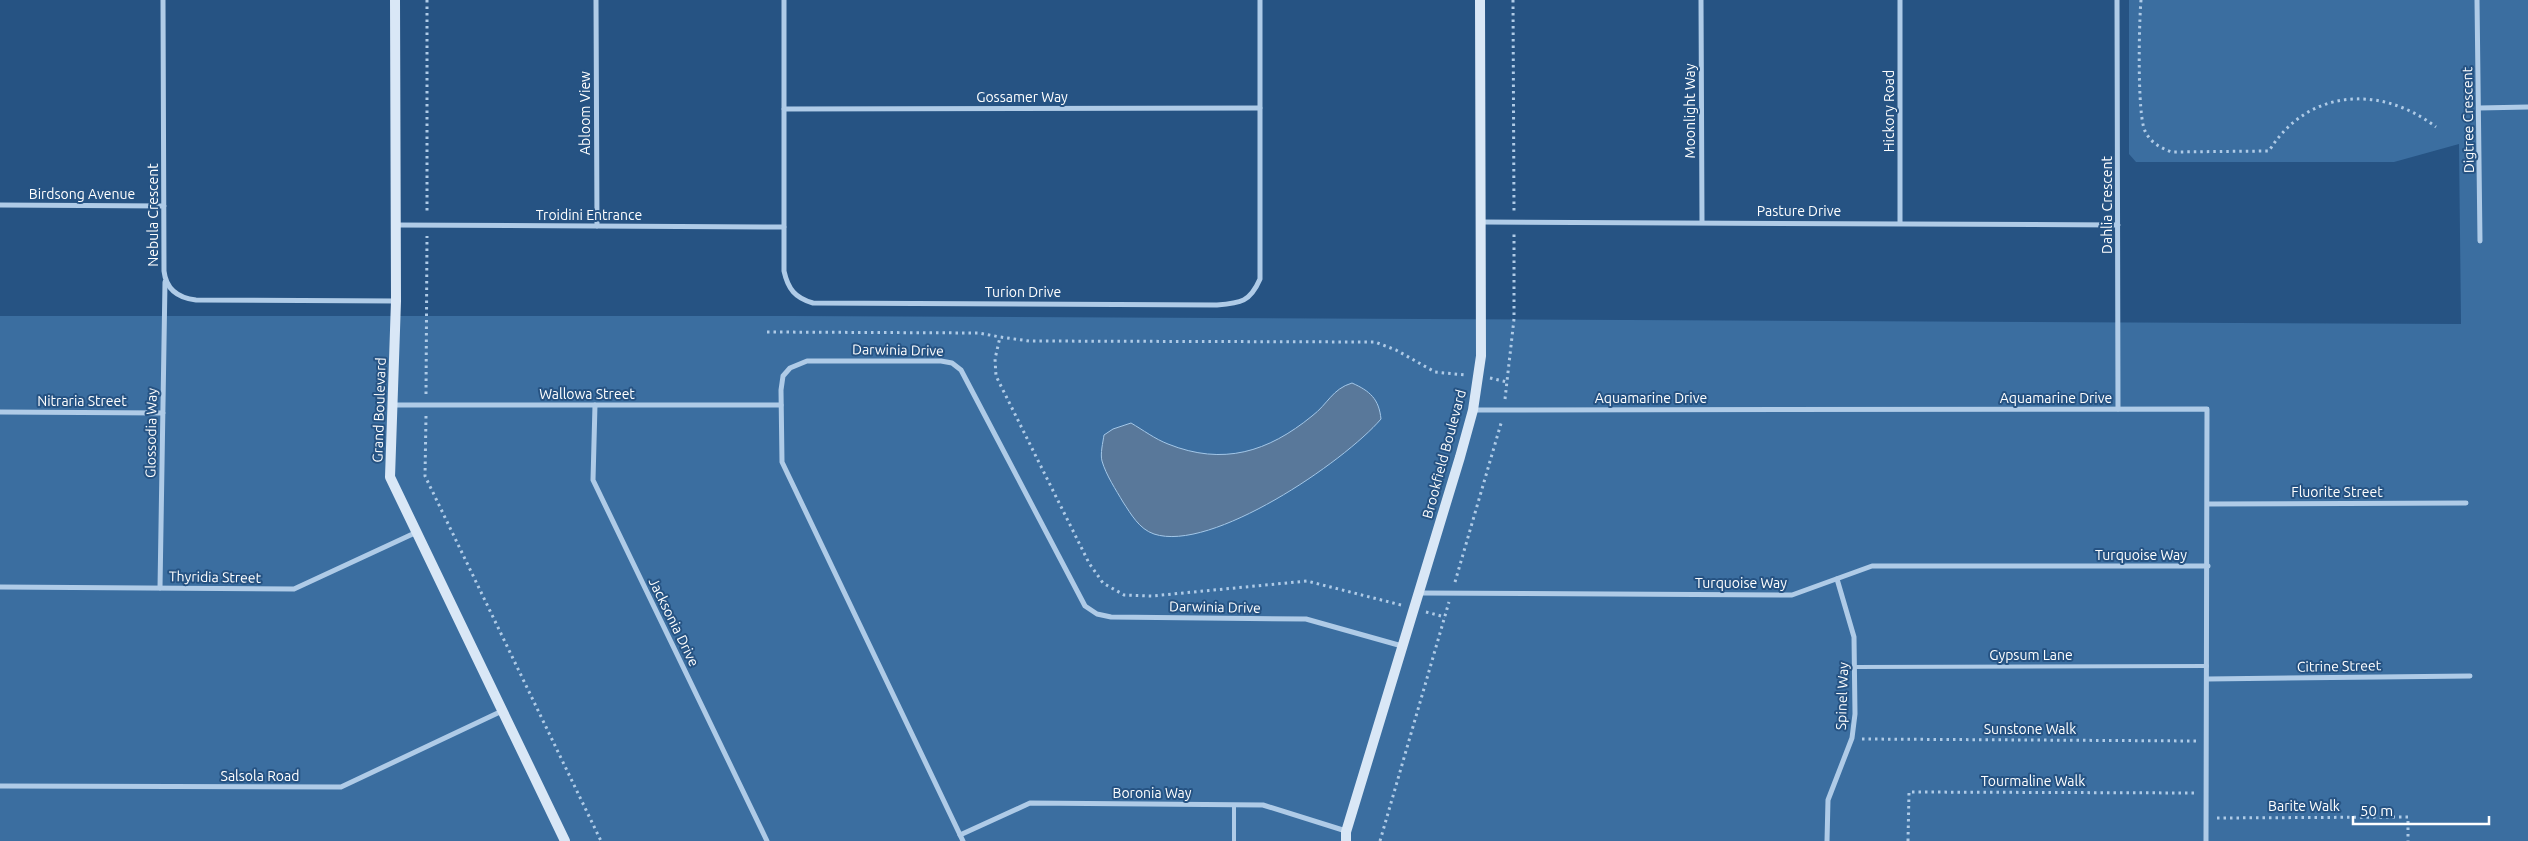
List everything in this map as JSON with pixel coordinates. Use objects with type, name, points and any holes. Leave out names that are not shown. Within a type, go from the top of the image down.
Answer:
[{"type":"street","name":"Nebula Crescent","points":[[163,0],[165,279],[176,294],[196,300],[396,301]]},
{"type":"street","name":"Grand Boulevard","points":[[395,0],[396,301],[390,477],[565,841]]},
{"type":"street","name":"Abloom View","points":[[596,0],[597,226]]},
{"type":"street","name":"Turion Drive","points":[[784,0],[784,270],[786,281],[791,291],[801,300],[813,303],[1235,303],[1246,300],[1255,291],[1260,279],[1260,0]]},
{"type":"street","name":"Brookfield Boulevard","points":[[1346,836],[1472,410],[1478,376],[1481,356],[1480,0]]},
{"type":"street","name":"Moonlight Way","points":[[1701,0],[1702,222]]},
{"type":"street","name":"Hickory Road","points":[[1900,0],[1900,223]]},
{"type":"street","name":"Dahlia Crescent","points":[[2118,0],[2118,409]]},
{"type":"street","name":"Digtree Crescent","points":[[2477,0],[2480,241]]},
{"type":"street","points":[[2479,108],[2528,107]]},
{"type":"street","name":"Gossamer Way","points":[[784,109],[1260,108]]},
{"type":"street","name":"Birdsong Avenue","points":[[0,205],[164,206]]},
{"type":"street","name":"Pasture Drive","points":[[1480,222],[2118,225]]},
{"type":"street","name":"Troidini Entrance","points":[[395,226],[784,227]]},
{"type":"street","name":"Glossodia Way","points":[[160,588],[165,279]]},
{"type":"street","name":"Darwinia Drive","points":[[963,841],[782,462],[781,405],[783,376],[790,368],[807,361],[952,363],[961,370],[1085,606],[1097,614],[1111,617],[1306,619],[1402,646]]},
{"type":"street","name":"Wallowa Street","points":[[393,405],[781,405]]},
{"type":"street","name":"Jacksonia Drive","points":[[595,405],[593,480],[767,841]]},
{"type":"street","name":"Aquamarine Drive","points":[[1472,410],[2207,409],[2209,504],[2206,841]]},
{"type":"street","name":"Nitraria Street","points":[[0,412],[163,413]]},
{"type":"street","name":"Fluorite Street","points":[[2209,504],[2466,503]]},
{"type":"street","name":"Thyridia Street","points":[[0,587],[294,589],[417,532]]},
{"type":"street","name":"Turquoise Way","points":[[1418,593],[1792,595],[1872,566],[2208,566]]},
{"type":"street","name":"Spinel Way","points":[[1827,841],[1828,800],[1852,738],[1855,714],[1854,636],[1837,579]]},
{"type":"street","name":"Citrine Street","points":[[2208,679],[2470,676]]},
{"type":"street","name":"Salsola Road","points":[[0,786],[341,788],[503,711]]},
{"type":"street","name":"Boronia Way","points":[[960,835],[1030,803],[1263,805],[1346,836]]},
{"type":"lane","name":"Gypsum Lane","points":[[1854,667],[2208,666]]},
{"type":"lane","points":[[1234,805],[1234,841]]},
{"type":"path","points":[[427,0],[425,476],[601,841]]},
{"type":"path","points":[[1513,0],[1514,319]]},
{"type":"path","points":[[2142,0],[2141,118],[2150,138],[2164,149],[2172,152],[2269,151],[2279,134],[2293,120],[2319,106],[2340,100],[2366,99],[2386,101],[2407,109],[2436,127]]},
{"type":"path","points":[[767,332],[979,333],[1029,341],[1375,342],[1396,350],[1435,372],[1478,376],[1508,382]]},
{"type":"path","points":[[1000,337],[995,359],[996,376],[1089,563],[1104,583],[1124,594],[1152,596],[1307,581],[1352,591],[1445,618]]},
{"type":"path","name":"Sunstone Walk","points":[[1852,738],[2208,741]]},
{"type":"path","name":"Tourmaline Walk","points":[[1908,841],[1908,792],[2207,793]]},
{"type":"path","name":"Barite Walk","points":[[2207,818],[2408,817],[2408,841]]},
{"type":"shaded area","points":[[2129,0],[2528,0],[2528,841],[0,841],[0,316],[795,316],[2461,324],[2459,144],[2394,162],[2136,162],[2129,154]]},
{"type":"shaded area","points":[[1352,383],[1364,389],[1372,396],[1378,406],[1381,419],[1338,458],[1308,479],[1275,500],[1241,517],[1208,530],[1179,536],[1154,534],[1144,529],[1136,521],[1111,482],[1101,458],[1104,435],[1113,429],[1131,423],[1163,442],[1188,451],[1208,454],[1244,452],[1279,439],[1317,411],[1340,389]]}]
